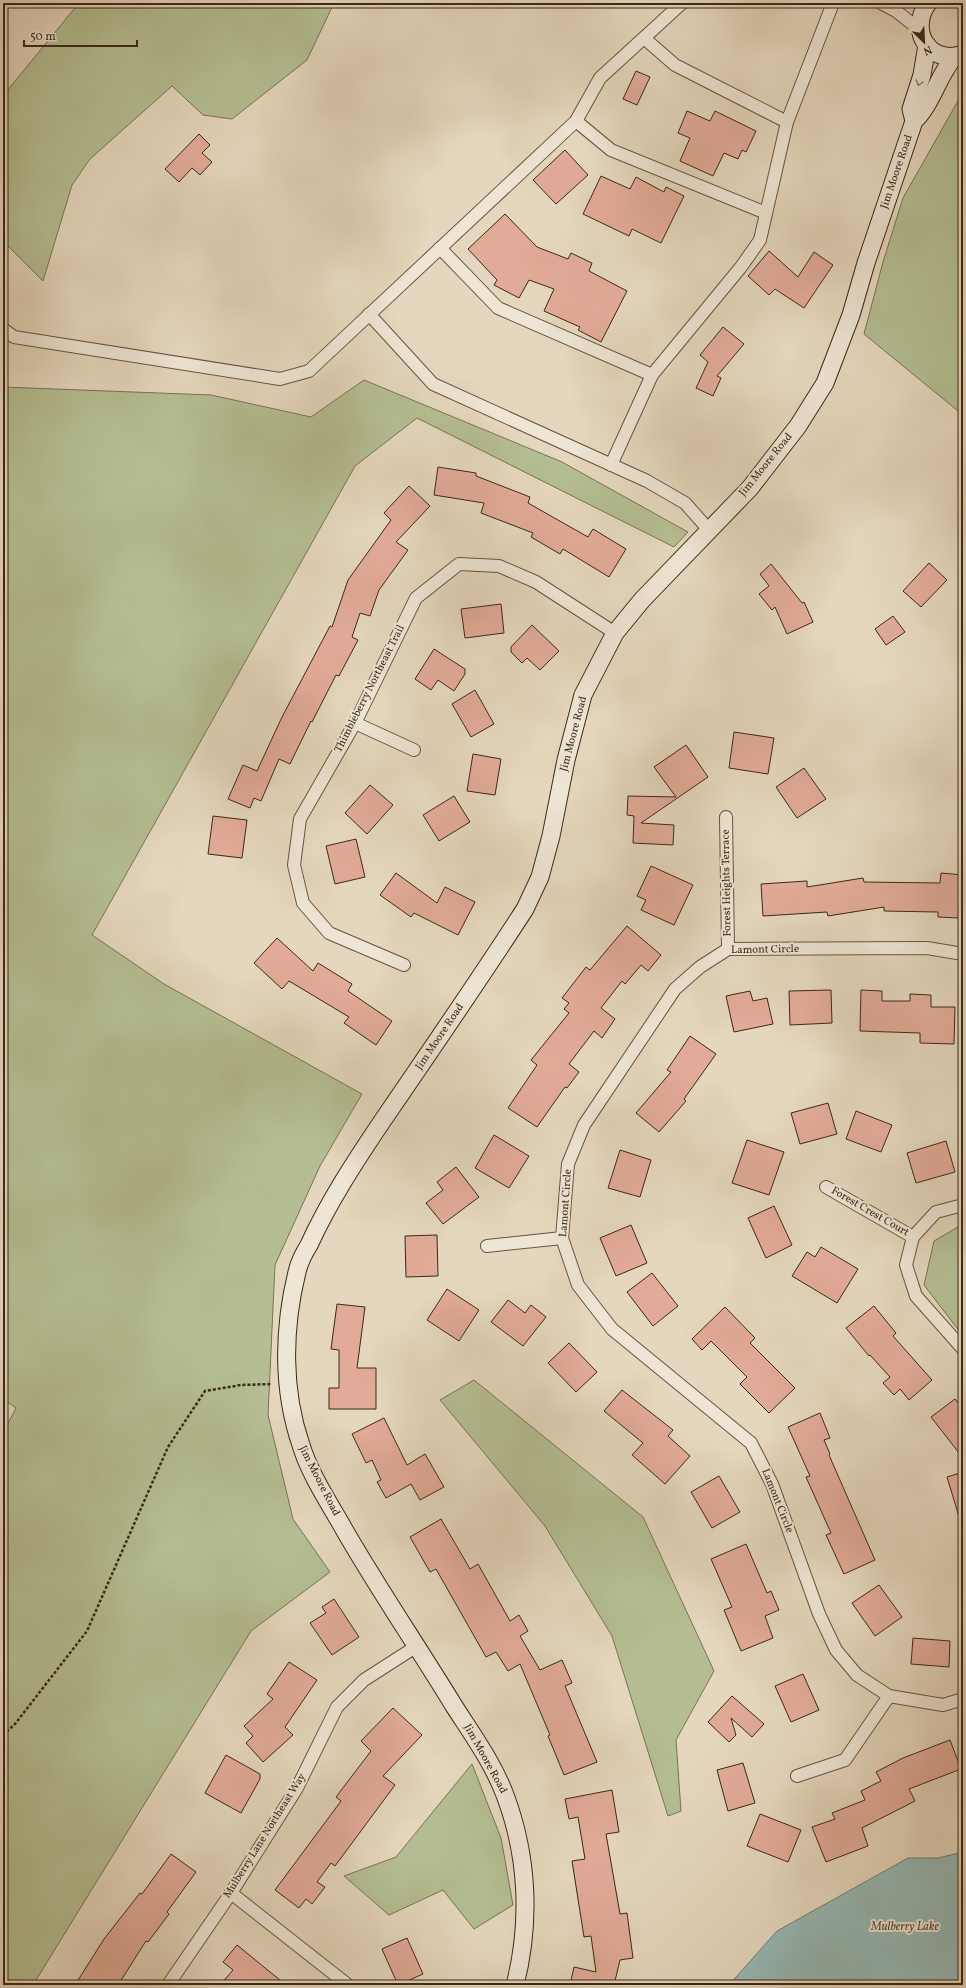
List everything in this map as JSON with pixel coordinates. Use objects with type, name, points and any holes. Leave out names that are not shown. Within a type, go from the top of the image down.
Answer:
[{"type":"street","points":[[3,329],[14,337],[280,379],[309,371],[576,121],[600,78],[682,3]]},
{"type":"street","points":[[611,464],[652,375],[741,267],[760,240],[787,122],[833,3]]},
{"type":"street","points":[[880,3],[896,11],[919,30],[927,45],[934,52],[943,56],[958,55]]},
{"type":"street","points":[[919,30],[919,21],[923,10],[928,3]]},
{"type":"street","points":[[644,38],[674,65],[787,122]]},
{"type":"street","name":"Jim Moore Road","points":[[914,121],[911,109],[922,75],[927,45]]},
{"type":"street","name":"Jim Moore Road","points":[[516,1985],[520,1966],[526,1908],[524,1871],[517,1836],[504,1793],[484,1753],[357,1551],[318,1482],[301,1448],[291,1407],[286,1350],[287,1333],[297,1269],[321,1219],[360,1154],[525,909],[540,877],[550,842],[566,760],[583,695],[615,633],[642,600],[750,488],[798,426],[825,383],[851,315],[866,263],[914,121],[923,113],[937,82],[958,55]]},
{"type":"street","points":[[576,121],[611,150],[766,213]]},
{"type":"street","points":[[440,248],[498,308],[652,375]]},
{"type":"street","points":[[370,314],[433,384],[647,481],[685,502],[709,530]]},
{"type":"street","name":"Thimbleberry Northeast Trail","points":[[404,965],[329,933],[303,903],[294,865],[300,819],[355,723],[416,598],[459,564],[499,566],[536,582],[615,633]]},
{"type":"street","points":[[355,723],[414,750]]},
{"type":"street","name":"Forest Heights Terrace","points":[[726,817],[728,949]]},
{"type":"street","name":"Lamont Circle","points":[[963,954],[927,948],[728,949],[700,967],[675,989],[584,1125],[568,1164],[562,1238],[578,1285],[612,1329],[751,1443],[772,1484],[819,1614],[836,1650],[857,1676],[889,1696],[943,1705],[963,1699]]},
{"type":"street","name":"Forest Crest Court","points":[[826,1187],[913,1237]]},
{"type":"street","points":[[963,1205],[936,1212],[913,1237],[906,1265],[916,1296],[963,1349]]},
{"type":"street","points":[[487,1246],[562,1238]]},
{"type":"street","name":"Mulberry Lane Northeast Way","points":[[168,1985],[231,1894],[297,1788],[337,1707],[364,1680],[417,1646]]},
{"type":"street","points":[[797,1776],[844,1760],[889,1696]]},
{"type":"street","points":[[231,1894],[348,1985]]},
{"type":"path","points":[[3,1735],[15,1724],[87,1632],[168,1447],[205,1391],[241,1385],[289,1384]]},
{"type":"green space","points":[[79,3],[334,3],[307,60],[232,119],[203,115],[172,86],[90,159],[72,185],[43,281],[3,241],[3,102],[6,92]]},
{"type":"green space","points":[[963,92],[963,241],[960,255],[963,256],[963,415],[864,334],[883,262],[903,198]]},
{"type":"green space","points":[[364,380],[562,462],[688,532],[674,547],[417,418],[355,466],[92,935],[164,984],[362,1094],[320,1166],[275,1265],[268,1415],[293,1519],[330,1572],[251,1631],[33,1985],[3,1985],[3,1433],[16,1408],[3,1399],[3,387],[211,395],[311,417]]},
{"type":"green space","points":[[963,1224],[963,1336],[924,1285],[934,1241]]},
{"type":"green space","points":[[474,1380],[643,1517],[714,1671],[676,1740],[681,1811],[668,1816],[612,1636],[545,1526],[440,1400]]},
{"type":"green space","points":[[472,1764],[501,1838],[513,1905],[474,1929],[443,1890],[389,1915],[344,1876],[396,1857]]},
{"type":"water","name":"Mulberry Lake","points":[[963,1852],[963,1985],[729,1985],[777,1931],[908,1858],[938,1858]]},
{"type":"building","points":[[636,71],[650,77],[637,105],[623,99]]},
{"type":"building","points":[[687,111],[710,121],[715,111],[756,131],[746,152],[742,150],[738,159],[724,153],[713,176],[680,161],[690,138],[678,133]]},
{"type":"building","points":[[199,134],[210,145],[202,153],[212,162],[200,175],[192,168],[179,182],[165,169]]},
{"type":"building","points":[[565,150],[588,175],[556,204],[533,180]]},
{"type":"building","points":[[601,176],[630,189],[636,177],[664,192],[666,187],[684,196],[661,243],[632,229],[629,236],[583,214]]},
{"type":"building","points":[[505,214],[537,247],[568,259],[571,253],[592,263],[589,271],[627,291],[601,342],[578,330],[580,327],[544,311],[554,289],[529,280],[519,298],[494,285],[497,280],[468,249]]},
{"type":"building","points":[[769,251],[798,277],[814,252],[833,265],[804,308],[775,289],[769,295],[748,276]]},
{"type":"building","points":[[723,327],[744,344],[717,376],[721,378],[713,396],[696,388],[708,362],[700,355]]},
{"type":"building","points":[[438,467],[476,473],[476,476],[530,497],[528,503],[588,537],[593,529],[626,549],[609,577],[563,549],[560,554],[531,537],[533,533],[481,513],[484,503],[434,495]]},
{"type":"building","points":[[409,486],[430,506],[396,542],[408,550],[379,590],[370,616],[360,613],[352,637],[358,640],[339,676],[336,675],[290,764],[279,759],[261,801],[254,798],[250,808],[228,799],[243,765],[257,771],[282,717],[330,626],[332,627],[348,580],[391,520],[384,513]]},
{"type":"building","points":[[929,563],[947,580],[921,607],[903,591]]},
{"type":"building","points":[[771,564],[802,603],[804,602],[813,622],[787,634],[775,607],[772,610],[759,594],[769,586],[760,574]]},
{"type":"building","points":[[501,604],[504,633],[465,638],[461,609]]},
{"type":"building","points":[[893,616],[905,632],[886,645],[875,629]]},
{"type":"building","points":[[532,625],[559,651],[540,670],[527,658],[522,663],[511,652],[511,647]]},
{"type":"building","points":[[434,649],[465,669],[465,674],[454,691],[438,680],[431,690],[415,679]]},
{"type":"building","points":[[475,690],[494,724],[471,737],[452,704]]},
{"type":"building","points":[[734,732],[774,738],[768,774],[729,768]]},
{"type":"building","points":[[686,745],[708,777],[641,823],[674,825],[673,845],[633,843],[634,816],[627,815],[628,796],[676,797],[654,767]]},
{"type":"building","points":[[473,754],[501,759],[495,795],[467,791]]},
{"type":"building","points":[[804,768],[826,799],[797,818],[776,787]]},
{"type":"building","points":[[370,785],[393,805],[367,834],[345,813]]},
{"type":"building","points":[[454,796],[470,822],[439,841],[423,815]]},
{"type":"building","points":[[213,816],[247,820],[242,858],[208,854]]},
{"type":"building","points":[[356,839],[365,877],[335,884],[326,846]]},
{"type":"building","points":[[651,866],[693,885],[674,925],[641,910],[646,900],[637,896]]},
{"type":"building","points":[[396,873],[437,903],[445,887],[475,902],[458,935],[414,913],[411,917],[380,895]]},
{"type":"building","points":[[941,873],[963,875],[963,909],[959,908],[958,918],[938,917],[938,912],[884,911],[884,907],[828,916],[827,912],[763,916],[761,884],[807,881],[807,887],[863,878],[864,882],[940,883]]},
{"type":"building","points":[[627,926],[661,955],[648,971],[641,965],[625,984],[622,981],[601,1008],[615,1019],[602,1038],[594,1031],[569,1064],[579,1072],[567,1088],[565,1087],[537,1127],[508,1108],[537,1065],[531,1060],[569,1013],[564,1009],[569,1003],[562,998],[586,967],[590,970]]},
{"type":"building","points":[[277,938],[313,971],[318,963],[352,984],[348,991],[392,1021],[376,1045],[344,1023],[349,1017],[289,981],[282,989],[254,963]]},
{"type":"building","points":[[831,990],[832,1023],[790,1025],[789,991]]},
{"type":"building","points":[[861,990],[882,991],[882,1001],[910,1001],[910,994],[931,995],[931,1007],[955,1007],[954,1044],[920,1043],[920,1033],[860,1031]]},
{"type":"building","points":[[750,991],[753,1001],[767,998],[773,1024],[734,1032],[726,996]]},
{"type":"building","points":[[690,1036],[716,1054],[684,1099],[686,1101],[659,1132],[636,1113],[671,1072],[667,1070]]},
{"type":"building","points":[[828,1103],[837,1134],[800,1144],[791,1113]]},
{"type":"building","points":[[856,1111],[892,1125],[881,1152],[846,1139]]},
{"type":"building","points":[[494,1135],[529,1156],[509,1188],[475,1168]]},
{"type":"building","points":[[747,1140],[784,1152],[769,1195],[732,1183]]},
{"type":"building","points":[[946,1141],[955,1172],[916,1183],[907,1153]]},
{"type":"building","points":[[620,1150],[651,1160],[640,1197],[608,1188]]},
{"type":"building","points":[[456,1167],[479,1197],[443,1224],[426,1203],[443,1190],[437,1182]]},
{"type":"building","points":[[774,1206],[792,1245],[766,1258],[748,1218]]},
{"type":"building","points":[[631,1225],[647,1263],[616,1276],[600,1238]]},
{"type":"building","points":[[437,1235],[438,1276],[406,1277],[405,1236]]},
{"type":"building","points":[[821,1247],[858,1269],[837,1303],[792,1276],[807,1252],[815,1257]]},
{"type":"building","points":[[652,1273],[678,1306],[653,1326],[627,1292]]},
{"type":"building","points":[[447,1289],[479,1310],[459,1341],[427,1320]]},
{"type":"building","points":[[508,1300],[525,1313],[531,1305],[546,1317],[523,1346],[491,1322]]},
{"type":"building","points":[[337,1304],[365,1307],[357,1368],[376,1368],[376,1409],[329,1409],[329,1388],[339,1388],[339,1350],[331,1349]]},
{"type":"building","points":[[874,1306],[896,1333],[893,1336],[932,1380],[909,1400],[900,1389],[894,1395],[883,1383],[890,1377],[870,1355],[869,1356],[846,1328]]},
{"type":"building","points":[[725,1307],[755,1338],[750,1343],[795,1388],[769,1413],[740,1384],[747,1377],[711,1341],[702,1350],[692,1339]]},
{"type":"building","points":[[569,1343],[597,1372],[576,1392],[548,1363]]},
{"type":"building","points":[[622,1390],[673,1430],[668,1436],[690,1456],[665,1484],[632,1455],[643,1443],[604,1411]]},
{"type":"building","points":[[955,1399],[963,1409],[963,1458],[931,1417]]},
{"type":"building","points":[[820,1413],[830,1438],[824,1440],[830,1454],[829,1455],[875,1560],[844,1574],[826,1535],[831,1533],[806,1477],[810,1476],[788,1427]]},
{"type":"building","points":[[384,1418],[407,1465],[425,1454],[444,1487],[420,1500],[411,1484],[386,1498],[377,1482],[381,1480],[372,1460],[366,1463],[352,1434]]},
{"type":"building","points":[[963,1472],[963,1520],[960,1520],[947,1477]]},
{"type":"building","points":[[719,1476],[740,1512],[712,1528],[691,1492]]},
{"type":"building","points":[[441,1519],[470,1569],[478,1564],[510,1621],[519,1615],[528,1631],[520,1636],[540,1670],[562,1660],[572,1683],[565,1686],[597,1762],[564,1775],[548,1736],[550,1735],[520,1664],[508,1671],[496,1652],[486,1657],[436,1569],[430,1572],[410,1537]]},
{"type":"building","points":[[746,1544],[767,1593],[771,1591],[779,1610],[765,1616],[773,1638],[741,1651],[724,1610],[732,1607],[711,1559]]},
{"type":"building","points":[[879,1585],[902,1617],[875,1636],[852,1603]]},
{"type":"building","points":[[334,1599],[359,1637],[332,1655],[310,1623],[326,1613],[322,1607]]},
{"type":"building","points":[[913,1638],[950,1641],[949,1667],[911,1664]]},
{"type":"building","points":[[289,1662],[317,1680],[285,1727],[293,1735],[263,1762],[246,1743],[253,1736],[244,1726],[273,1699],[267,1694]]},
{"type":"building","points":[[803,1674],[819,1710],[791,1722],[775,1686]]},
{"type":"building","points":[[732,1696],[764,1724],[752,1737],[731,1718],[736,1735],[729,1742],[708,1722]]},
{"type":"building","points":[[393,1708],[422,1735],[383,1776],[395,1785],[335,1866],[331,1863],[317,1882],[325,1887],[312,1904],[306,1899],[299,1908],[275,1890],[341,1801],[336,1797],[371,1751],[361,1741]]},
{"type":"building","points":[[950,1740],[961,1769],[909,1789],[915,1801],[862,1828],[868,1846],[826,1862],[812,1827],[835,1819],[832,1813],[865,1800],[861,1791],[881,1781],[876,1772],[903,1758]]},
{"type":"building","points":[[226,1755],[260,1774],[260,1779],[241,1813],[205,1793]]},
{"type":"building","points":[[743,1763],[755,1803],[728,1811],[717,1770]]},
{"type":"building","points":[[612,1790],[619,1832],[606,1834],[620,1914],[627,1913],[633,1958],[620,1960],[614,1985],[570,1985],[574,1967],[596,1972],[591,1936],[584,1937],[572,1861],[585,1859],[578,1817],[569,1819],[565,1799]]},
{"type":"building","points":[[760,1814],[801,1830],[788,1862],[747,1846]]},
{"type":"building","points":[[171,1854],[196,1872],[167,1912],[169,1914],[148,1942],[146,1941],[118,1985],[75,1985],[104,1939],[140,1893],[142,1894]]},
{"type":"building","points":[[407,1938],[423,1974],[398,1985],[382,1949]]},
{"type":"building","points":[[237,1945],[286,1985],[220,1985],[233,1970],[223,1962]]}]
